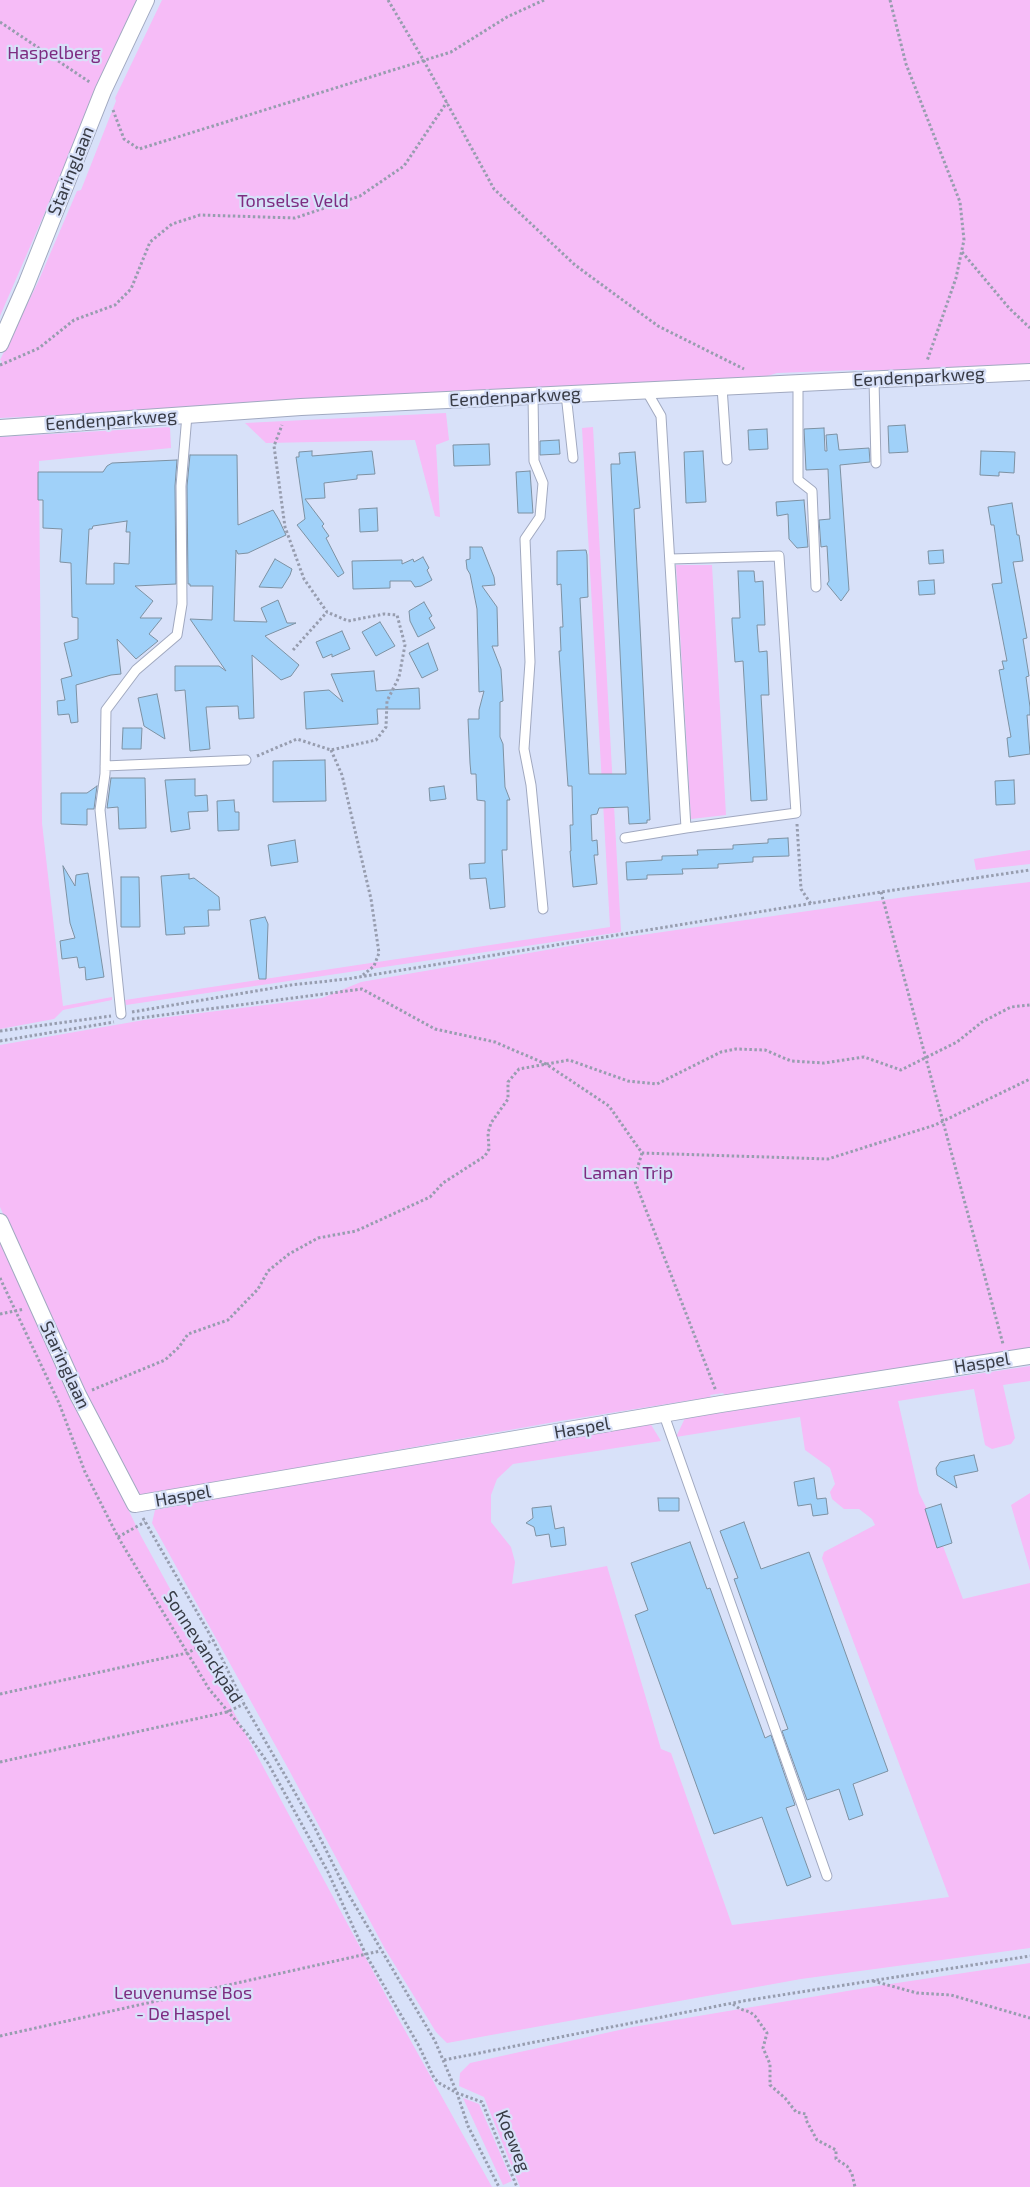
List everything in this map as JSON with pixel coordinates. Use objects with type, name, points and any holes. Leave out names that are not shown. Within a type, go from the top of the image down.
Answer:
[{"type":"street","name":"Staringlaan","points":[[0,344],[26,285],[103,91],[146,0]]},
{"type":"street","name":"Eendenparkweg","points":[[0,428],[289,408],[1030,372]]},
{"type":"street","name":"Staringlaan","points":[[0,1222],[78,1395],[135,1504]]},
{"type":"street","name":"Haspel","points":[[135,1504],[721,1404],[1030,1356]]},
{"type":"lane","points":[[874,380],[876,463]]},
{"type":"lane","points":[[798,383],[798,480],[812,491],[816,587]]},
{"type":"lane","points":[[722,387],[727,460]]},
{"type":"lane","points":[[646,390],[661,416],[686,828]]},
{"type":"lane","points":[[566,394],[573,458]]},
{"type":"lane","points":[[533,396],[534,461],[543,483],[540,516],[525,539],[530,662],[524,749],[534,809],[544,910]]},
{"type":"lane","points":[[121,1017],[100,810],[105,766],[106,710],[136,670],[177,636],[182,604],[181,486],[187,415]]},
{"type":"lane","points":[[624,838],[796,813],[779,556],[670,559]]},
{"type":"lane","points":[[105,766],[246,760]]},
{"type":"lane","points":[[664,1415],[827,1876]]},
{"type":"path","points":[[388,0],[494,188],[575,265],[658,326],[750,372]]},
{"type":"path","points":[[0,22],[103,91],[109,99],[124,139],[139,149],[451,52],[507,16],[544,0]]},
{"type":"path","points":[[890,0],[906,64],[960,202],[964,240],[956,278],[921,377]]},
{"type":"path","points":[[0,365],[39,348],[74,320],[115,305],[131,288],[150,242],[172,224],[200,215],[295,218],[360,196],[404,166],[447,102]]},
{"type":"path","points":[[961,252],[1009,308],[1030,328]]},
{"type":"path","points":[[246,760],[297,739],[331,750],[376,740],[386,728],[387,701],[399,677],[405,645],[397,615],[384,614],[348,621],[327,612],[304,579],[285,527],[274,446],[289,408]]},
{"type":"path","points":[[293,650],[327,612]]},
{"type":"path","points":[[331,750],[342,775],[370,899],[379,953],[374,966],[362,976]]},
{"type":"path","points":[[796,813],[801,889],[811,904]]},
{"type":"path","points":[[0,1041],[291,985],[362,976],[1030,870]]},
{"type":"path","points":[[882,892],[1008,1359]]},
{"type":"path","points":[[131,1019],[362,989],[435,1029],[495,1042],[546,1064],[609,1106],[642,1153]]},
{"type":"path","points":[[59,1403],[118,1381],[165,1360],[179,1347],[188,1334],[228,1320],[258,1289],[268,1271],[289,1254],[318,1238],[356,1231],[430,1197],[443,1183],[485,1156],[489,1150],[488,1133],[491,1123],[508,1099],[508,1082],[519,1069],[569,1060],[628,1081],[657,1084],[721,1052],[736,1048],[765,1050],[791,1061],[824,1063],[864,1057],[901,1070],[957,1042],[982,1022],[1011,1007],[1030,1005]]},
{"type":"path","points":[[0,1032],[121,1017]]},
{"type":"path","points":[[642,1153],[828,1159],[943,1121],[1030,1079]]},
{"type":"path","points":[[642,1153],[634,1179],[721,1404]]},
{"type":"path","name":"Sonnevanckpad","points":[[0,1278],[59,1403],[85,1472],[118,1537],[209,1690],[248,1734],[268,1763],[328,1872],[366,1955],[419,2046]]},
{"type":"path","points":[[0,1314],[16,1312]]},
{"type":"path","name":"Sonnevanckpad","points":[[118,1537],[145,1522],[213,1640],[244,1704],[314,1826],[346,1890],[380,1951],[435,2041]]},
{"type":"path","points":[[0,1694],[187,1653],[213,1640]]},
{"type":"path","points":[[0,1762],[227,1712],[244,1704]]},
{"type":"path","points":[[0,2036],[380,1951]]},
{"type":"path","points":[[444,2060],[732,2003],[1030,1956]]},
{"type":"path","points":[[872,1981],[916,1993],[951,1995],[1030,2018]]},
{"type":"path","points":[[732,2003],[740,2010],[750,2012],[755,2016],[767,2033],[762,2048],[770,2064],[770,2085],[785,2098],[796,2112],[806,2114],[806,2120],[817,2140],[836,2150],[836,2159],[846,2166],[852,2174],[855,2187]]},
{"type":"path","name":"Koeweg","points":[[435,2041],[457,2092],[468,2126],[499,2187]]},
{"type":"path","name":"Koeweg","points":[[419,2046],[434,2078],[439,2083],[482,2102],[517,2187]]},
{"type":"green space","name":"Haspelberg","points":[[0,0],[137,0],[0,316]]},
{"type":"green space","name":"Tonselse Veld","points":[[162,0],[1030,0],[1030,367],[933,371],[857,370],[777,373],[755,380],[0,418],[0,365],[2,361],[0,360],[38,282],[77,191],[81,190],[116,101],[115,98]]},
{"type":"green space","points":[[446,413],[449,440],[436,445],[440,517],[435,516],[415,440],[266,443],[245,423]]},
{"type":"green space","points":[[170,427],[171,448],[39,461],[42,823],[63,1006],[112,997],[112,1000],[63,1010],[54,1019],[0,1029],[0,437]]},
{"type":"green space","points":[[593,427],[621,932],[126,1005],[125,1000],[610,927],[582,428]]},
{"type":"green space","points":[[676,565],[712,565],[726,815],[691,819]]},
{"type":"green space","points":[[1030,850],[1030,864],[976,870],[974,859]]},
{"type":"green space","name":"Laman Trip","points":[[1030,882],[1030,1349],[725,1395],[723,1393],[710,1395],[711,1397],[560,1421],[142,1498],[132,1486],[43,1303],[0,1207],[0,1045],[144,1020],[322,998],[361,982],[593,942],[912,896]]},
{"type":"green space","name":"Leuvenumse Bos - De Haspel","points":[[0,1234],[141,1536],[197,1638],[195,1639],[202,1652],[204,1651],[233,1698],[216,1679],[397,2016],[492,2187],[0,2187]]},
{"type":"green space","points":[[1030,1366],[1030,1381],[1003,1385],[1015,1438],[1011,1444],[992,1449],[985,1445],[974,1389],[898,1401],[919,1493],[935,1525],[963,1599],[1030,1583],[1030,1948],[801,1979],[447,2043],[436,2032],[385,1949],[289,1770],[152,1523],[155,1510],[508,1445],[650,1423],[661,1441],[513,1464],[497,1479],[491,1495],[491,1522],[511,1547],[515,1562],[512,1584],[607,1566],[661,1749],[671,1753],[732,1925],[949,1897],[822,1558],[824,1552],[875,1525],[872,1519],[859,1509],[844,1509],[832,1499],[830,1492],[835,1484],[830,1468],[805,1450],[800,1417],[676,1437],[685,1418]]},
{"type":"green space","points":[[1030,1493],[1030,1571],[1011,1505]]},
{"type":"green space","points":[[1030,1963],[1030,2187],[520,2187],[484,2097],[459,2086],[460,2073],[470,2063],[633,2027],[877,1986]]},
{"type":"green space","points":[[463,2098],[479,2104],[512,2181],[503,2185]]},
{"type":"building","points":[[905,425],[908,452],[889,453],[888,426]]},
{"type":"building","points":[[824,428],[825,451],[827,451],[826,435],[837,434],[839,450],[869,448],[870,462],[840,465],[849,590],[841,601],[827,584],[829,581],[827,546],[821,547],[819,520],[830,519],[828,469],[806,470],[804,429]]},
{"type":"building","points":[[767,429],[768,449],[749,450],[748,430]]},
{"type":"building","points":[[559,440],[560,454],[540,455],[540,441]]},
{"type":"building","points":[[489,444],[490,465],[454,466],[453,445]]},
{"type":"building","points":[[312,451],[312,456],[372,451],[375,474],[357,475],[357,479],[324,483],[325,498],[305,499],[324,524],[322,526],[329,536],[326,538],[344,573],[338,577],[297,525],[305,519],[296,457],[299,457],[299,452]]},
{"type":"building","points":[[703,451],[706,502],[686,503],[684,452]]},
{"type":"building","points":[[981,451],[1015,452],[1014,473],[999,472],[999,476],[980,475]]},
{"type":"building","points":[[635,452],[640,508],[634,509],[650,820],[647,820],[647,823],[629,824],[628,807],[599,808],[597,814],[591,815],[592,841],[597,840],[598,855],[594,855],[597,884],[573,887],[570,851],[570,825],[573,825],[572,786],[568,786],[559,651],[561,651],[560,627],[563,627],[561,584],[557,585],[557,551],[586,550],[587,555],[588,597],[580,598],[589,774],[626,774],[611,464],[620,464],[619,453]]},
{"type":"building","points":[[190,455],[237,455],[238,525],[273,510],[279,520],[286,535],[248,553],[238,554],[236,550],[234,621],[267,622],[261,608],[278,600],[287,623],[296,623],[265,636],[299,665],[291,676],[281,680],[252,655],[254,718],[239,719],[238,706],[206,707],[210,749],[190,751],[185,690],[175,691],[175,666],[219,666],[226,671],[190,619],[212,620],[213,586],[190,586],[188,584],[187,486]]},
{"type":"building","points":[[177,460],[175,486],[176,584],[135,586],[153,601],[140,618],[162,618],[149,634],[158,641],[136,659],[117,639],[121,674],[76,685],[78,722],[71,723],[69,714],[58,715],[57,701],[65,700],[61,679],[72,676],[64,643],[78,639],[78,618],[72,617],[71,563],[60,562],[62,529],[43,528],[43,500],[38,500],[38,472],[103,472],[112,463]],"holes":[[[127,521],[126,532],[130,532],[129,564],[114,563],[114,584],[86,584],[89,529],[92,529],[93,526]]]},
{"type":"building","points":[[530,471],[533,513],[518,513],[516,472]]},
{"type":"building","points":[[804,500],[808,547],[797,548],[789,539],[788,514],[777,516],[776,502]]},
{"type":"building","points":[[1012,503],[1023,561],[1013,562],[1027,638],[1023,639],[1029,676],[1026,677],[1030,707],[1030,715],[1027,715],[1030,754],[1009,757],[1007,738],[1011,737],[999,670],[1004,669],[1002,661],[1007,661],[992,584],[1002,583],[994,525],[991,525],[988,507]]},
{"type":"building","points":[[377,508],[378,531],[360,532],[359,509]]},
{"type":"building","points":[[470,547],[482,547],[494,577],[495,585],[482,586],[497,607],[498,646],[492,646],[501,669],[503,701],[500,702],[500,737],[503,744],[505,787],[510,800],[507,800],[507,850],[502,850],[505,907],[490,909],[486,878],[470,879],[469,864],[485,863],[485,801],[477,800],[476,774],[471,774],[470,763],[468,719],[479,719],[479,710],[484,691],[479,692],[477,609],[466,560],[470,559]]},
{"type":"building","points":[[943,550],[944,563],[929,564],[928,551]]},
{"type":"building","points":[[423,557],[429,568],[427,570],[432,580],[421,586],[415,587],[411,581],[390,581],[390,588],[353,589],[352,561],[402,560],[402,564],[413,559],[414,562]]},
{"type":"building","points":[[275,559],[292,569],[290,575],[282,588],[259,587]]},
{"type":"building","points":[[738,571],[754,571],[755,582],[763,581],[765,625],[757,625],[759,652],[767,651],[769,695],[761,695],[767,800],[751,801],[743,661],[735,662],[732,622],[732,618],[740,618]]},
{"type":"building","points":[[934,580],[935,594],[919,595],[918,581]]},
{"type":"building","points":[[424,602],[432,616],[429,618],[435,628],[418,637],[410,621],[409,611]]},
{"type":"building","points":[[380,622],[395,646],[376,656],[362,632]]},
{"type":"building","points":[[342,631],[350,649],[332,657],[332,654],[323,658],[316,642]]},
{"type":"building","points":[[428,643],[438,670],[422,678],[409,653]]},
{"type":"building","points":[[374,671],[376,691],[419,688],[420,709],[377,709],[378,724],[306,729],[304,692],[329,690],[343,702],[331,674]]},
{"type":"building","points":[[157,694],[165,739],[144,726],[138,698]]},
{"type":"building","points":[[123,728],[142,728],[141,749],[122,749]]},
{"type":"building","points":[[325,760],[326,801],[273,802],[273,761]]},
{"type":"building","points":[[111,778],[145,778],[146,828],[119,829],[118,807],[107,808]]},
{"type":"building","points":[[195,779],[195,796],[207,795],[208,811],[188,812],[190,829],[171,832],[165,780]]},
{"type":"building","points":[[1014,780],[1015,804],[996,805],[995,781]]},
{"type":"building","points":[[97,786],[94,809],[87,809],[87,825],[61,824],[61,793],[87,793]]},
{"type":"building","points":[[444,786],[446,799],[430,801],[429,788]]},
{"type":"building","points":[[234,800],[235,812],[239,812],[239,830],[218,831],[217,801]]},
{"type":"building","points":[[788,838],[789,856],[753,857],[753,862],[718,864],[718,868],[682,869],[683,874],[647,875],[647,879],[627,880],[626,862],[662,860],[662,856],[698,855],[697,850],[733,849],[733,845],[768,843],[768,839]]},
{"type":"building","points":[[295,840],[298,862],[271,866],[268,845]]},
{"type":"building","points":[[63,866],[75,886],[76,875],[88,873],[104,977],[86,980],[85,967],[79,968],[77,957],[62,959],[60,941],[75,938],[70,923]]},
{"type":"building","points":[[189,874],[189,879],[194,878],[219,897],[220,910],[208,910],[209,926],[184,927],[185,934],[166,935],[161,876]]},
{"type":"building","points":[[121,877],[139,877],[140,927],[121,927]]},
{"type":"building","points":[[265,917],[268,924],[266,979],[259,979],[250,920]]},
{"type":"building","points":[[974,1455],[978,1471],[954,1476],[957,1488],[937,1475],[936,1468],[940,1462]]},
{"type":"building","points":[[814,1478],[817,1499],[826,1498],[828,1514],[813,1516],[811,1504],[798,1506],[794,1482]]},
{"type":"building","points":[[658,1498],[679,1498],[679,1511],[659,1511]]},
{"type":"building","points":[[941,1504],[952,1543],[937,1548],[925,1509]]},
{"type":"building","points":[[551,1506],[555,1529],[564,1527],[566,1545],[551,1547],[549,1534],[536,1536],[534,1527],[526,1523],[533,1518],[532,1508]]},
{"type":"building","points":[[744,1522],[761,1569],[809,1552],[888,1771],[853,1784],[863,1815],[849,1820],[839,1789],[807,1800],[782,1731],[788,1729],[734,1579],[738,1578],[720,1531]]},
{"type":"building","points":[[690,1542],[707,1589],[710,1588],[765,1738],[771,1735],[795,1805],[786,1808],[811,1877],[787,1886],[762,1817],[714,1834],[635,1615],[648,1610],[631,1563]]}]
